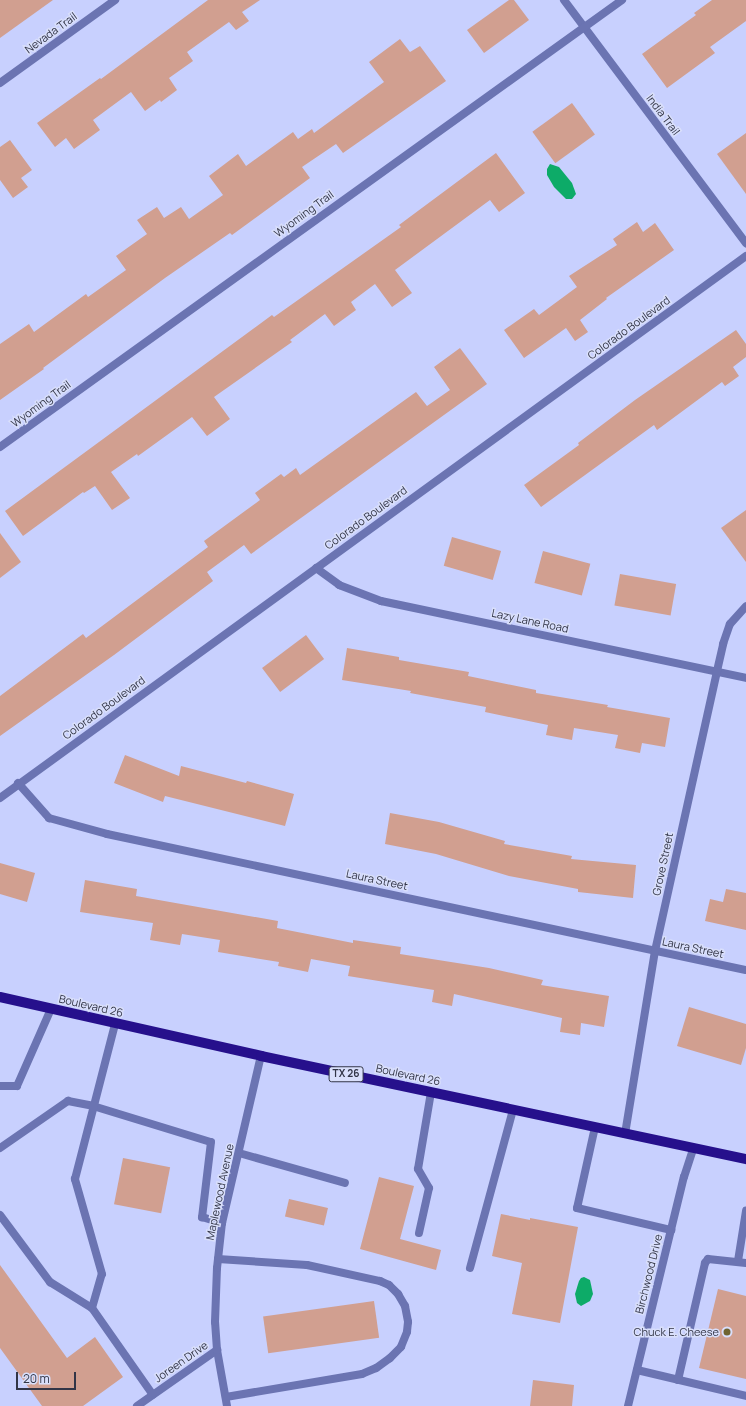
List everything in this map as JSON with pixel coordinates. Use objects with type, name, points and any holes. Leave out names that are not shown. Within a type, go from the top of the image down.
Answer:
[{"type":"main road","name":"Boulevard 26","points":[[0,997],[261,1056],[746,1159]]},
{"type":"main road","name":"Boulevard 26","points":[[693,1148],[746,1165]]},
{"type":"street","name":"Nevada Trail","points":[[0,83],[115,0]]},
{"type":"street","name":"India Trail","points":[[564,0],[746,243]]},
{"type":"street","name":"Wyoming Trail","points":[[0,447],[622,0]]},
{"type":"street","name":"Colorado Boulevard","points":[[0,798],[18,783],[746,256]]},
{"type":"street","name":"Lazy Lane Road","points":[[316,568],[339,585],[381,601],[746,678]]},
{"type":"street","name":"Grove Street","points":[[625,1134],[655,951],[723,644],[730,624],[746,606]]},
{"type":"street","name":"Laura Street","points":[[18,783],[49,818],[106,834],[746,970]]},
{"type":"street","points":[[0,1086],[17,1086],[51,1009]]},
{"type":"street","points":[[92,1308],[102,1274],[75,1179],[115,1024]]},
{"type":"street","name":"Maplewood Avenue","points":[[227,1406],[217,1350],[216,1322],[218,1259],[222,1223],[261,1056]]},
{"type":"street","points":[[419,1233],[429,1188],[418,1169],[432,1092]]},
{"type":"street","points":[[0,1148],[68,1101],[93,1106],[211,1142],[202,1217],[222,1223]]},
{"type":"street","points":[[470,1268],[513,1110]]},
{"type":"street","points":[[595,1127],[577,1208],[671,1230]]},
{"type":"street","name":"Birchwood Drive","points":[[628,1406],[671,1230],[693,1148]]},
{"type":"street","points":[[239,1153],[346,1183]]},
{"type":"street","points":[[678,1380],[705,1263],[708,1259],[742,1262],[746,1211]]},
{"type":"street","points":[[0,1215],[50,1282],[92,1308],[153,1395]]},
{"type":"street","points":[[218,1259],[307,1266],[380,1281],[389,1285],[398,1294],[405,1306],[408,1322],[407,1332],[401,1347],[390,1358],[376,1368],[362,1374],[226,1397]]},
{"type":"street","name":"Joreen Drive","points":[[137,1406],[217,1350]]},
{"type":"street","points":[[637,1370],[746,1396]]},
{"type":"shaded area","points":[[550,164],[559,167],[572,183],[576,194],[572,199],[566,199],[554,187],[547,175],[547,169]]},
{"type":"shaded area","points":[[584,1277],[590,1280],[593,1294],[590,1301],[581,1306],[577,1303],[575,1294],[579,1281]]},
{"type":"building","points":[[0,0],[53,0],[0,38]]},
{"type":"building","points":[[208,0],[260,0],[242,12],[249,21],[236,30],[229,22],[187,52],[193,61],[169,78],[177,90],[161,102],[160,100],[145,111],[131,92],[93,120],[100,130],[74,149],[66,138],[55,147],[37,123],[100,78],[101,79]]},
{"type":"building","points":[[509,0],[514,0],[529,20],[484,53],[467,30]]},
{"type":"building","points":[[712,0],[746,0],[746,21],[710,47],[715,53],[667,88],[642,54],[696,15],[694,13]]},
{"type":"building","points":[[400,39],[410,52],[420,46],[446,81],[343,153],[336,144],[302,167],[310,178],[232,235],[230,233],[165,278],[43,368],[44,369],[0,400],[0,344],[29,324],[34,332],[86,294],[88,297],[126,270],[116,256],[147,234],[137,220],[157,207],[164,218],[181,207],[189,219],[223,195],[209,176],[238,154],[246,166],[293,132],[298,139],[312,129],[314,133],[384,82],[369,62]]},
{"type":"building","points":[[572,103],[595,135],[555,163],[532,132]]},
{"type":"building","points":[[746,133],[746,194],[717,154]]},
{"type":"building","points":[[10,140],[32,170],[21,178],[28,187],[13,198],[0,180],[0,147]]},
{"type":"building","points":[[496,153],[525,193],[499,212],[490,200],[395,270],[412,293],[392,307],[375,284],[351,302],[356,310],[334,326],[325,314],[290,340],[292,342],[214,397],[230,419],[207,436],[192,417],[138,456],[137,454],[111,472],[130,498],[112,510],[95,486],[84,493],[83,492],[23,536],[5,511],[272,315],[274,317],[401,227],[399,225]]},
{"type":"building","points":[[637,222],[643,232],[655,223],[674,250],[606,298],[607,299],[580,320],[588,332],[575,341],[566,328],[524,358],[504,330],[534,309],[539,315],[577,287],[569,276],[617,245],[613,239]]},
{"type":"building","points":[[736,330],[746,344],[746,357],[733,367],[739,376],[725,386],[722,382],[657,430],[654,425],[541,507],[524,485],[579,445],[578,443],[635,400]]},
{"type":"building","points":[[460,348],[487,384],[251,554],[244,545],[207,572],[213,581],[114,655],[0,736],[0,696],[83,634],[86,638],[208,547],[204,541],[260,500],[255,493],[281,474],[284,477],[296,468],[300,475],[416,392],[427,406],[450,390],[434,367]]},
{"type":"building","points":[[746,510],[746,562],[721,528]]},
{"type":"building","points":[[0,533],[21,562],[0,578]]},
{"type":"building","points":[[452,537],[501,551],[493,580],[444,566]]},
{"type":"building","points":[[543,551],[590,564],[582,596],[534,583]]},
{"type":"building","points":[[620,574],[676,584],[671,615],[614,606]]},
{"type":"building","points":[[306,635],[324,659],[280,692],[262,668]]},
{"type":"building","points":[[347,648],[399,657],[399,660],[469,672],[468,676],[536,690],[536,693],[608,705],[607,707],[670,718],[665,747],[642,743],[640,753],[615,748],[618,735],[574,728],[572,740],[546,735],[548,725],[485,712],[486,707],[410,693],[411,691],[342,680]]},
{"type":"building","points":[[125,755],[179,776],[181,766],[246,783],[247,781],[294,794],[285,826],[165,796],[163,802],[114,783]]},
{"type":"building","points":[[390,813],[439,822],[505,841],[504,844],[572,856],[571,859],[636,865],[633,898],[578,892],[578,889],[509,876],[436,854],[385,844]]},
{"type":"building","points":[[0,863],[35,873],[27,902],[0,894]]},
{"type":"building","points":[[85,880],[137,889],[136,896],[278,921],[277,928],[353,943],[353,940],[401,947],[400,954],[489,968],[543,980],[541,985],[609,996],[604,1027],[581,1023],[580,1035],[560,1032],[562,1018],[454,994],[452,1006],[432,1002],[434,990],[348,976],[350,966],[311,959],[308,972],[278,966],[279,962],[218,952],[220,940],[182,934],[180,945],[150,940],[153,923],[80,912]]},
{"type":"building","points":[[726,889],[746,893],[746,930],[705,921],[710,899],[723,902]]},
{"type":"building","points":[[689,1007],[746,1024],[746,1048],[741,1065],[677,1046]]},
{"type":"building","points":[[123,1158],[170,1167],[161,1213],[114,1204]]},
{"type":"building","points":[[379,1177],[414,1186],[400,1239],[441,1250],[436,1270],[360,1249]]},
{"type":"building","points":[[289,1199],[328,1208],[324,1226],[285,1217]]},
{"type":"building","points":[[501,1214],[578,1227],[560,1323],[512,1314],[522,1263],[492,1256]]},
{"type":"building","points":[[0,1265],[67,1358],[95,1337],[123,1377],[83,1406],[42,1406],[0,1348]]},
{"type":"building","name":"Chuck E. Cheese","points":[[718,1289],[746,1296],[746,1379],[699,1368]]},
{"type":"building","points":[[374,1301],[379,1338],[268,1353],[263,1317]]},
{"type":"building","points":[[533,1380],[574,1385],[572,1406],[530,1406]]},
{"type":"place","name":"Chuck E. Cheese","points":[[727,1332]]}]
